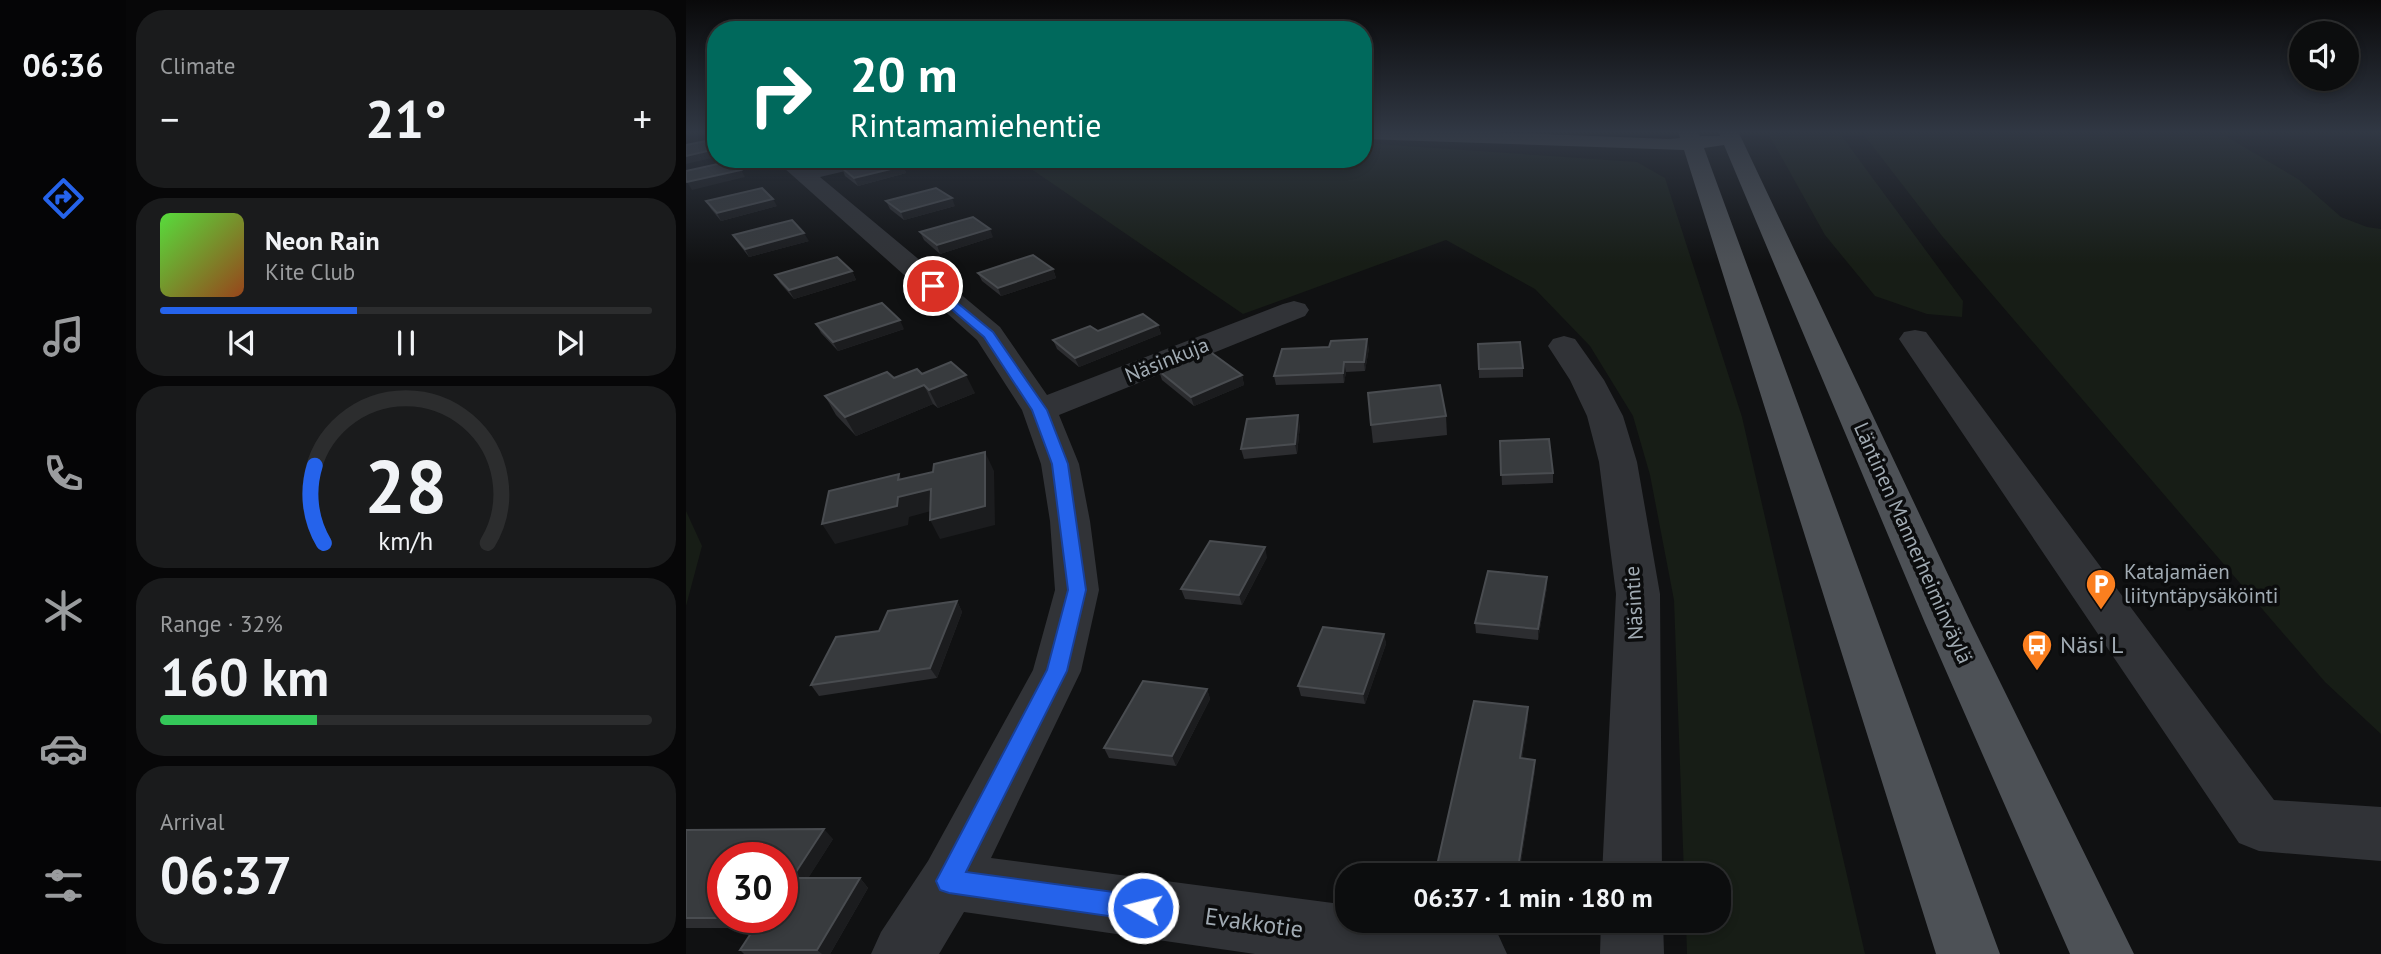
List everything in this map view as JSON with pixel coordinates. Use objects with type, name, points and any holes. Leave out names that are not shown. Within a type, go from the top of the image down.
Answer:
[{"type":"main road","points":[[1680,176],[1713,208]]},
{"type":"main road","points":[[1703,176],[1968,954]]},
{"type":"main road","name":"Läntinen Mannerheiminväylä","points":[[1748,176],[1942,610],[2102,954]]},
{"type":"street","points":[[805,176],[989,334],[1040,410],[1060,464],[1077,590],[1057,671],[949,881],[903,954]]},
{"type":"street","name":"Näsinkuja","points":[[1040,410],[1294,310]]},
{"type":"street","points":[[1915,339],[2259,825],[2381,834]]},
{"type":"street","name":"Näsintie","points":[[1564,346],[1587,380],[1608,427],[1618,462],[1637,594],[1632,863]]},
{"type":"street","name":"Evakkotie","points":[[949,881],[1475,954]]},
{"type":"street","points":[[1632,933],[1632,954]]},
{"type":"shaded area","points":[[1041,176],[1661,176],[1665,178],[1742,417],[1865,954],[1687,954],[1686,933],[1731,933],[1731,863],[1684,863],[1674,600],[1650,475],[1633,416],[1590,346],[1535,289],[1446,240],[1243,314]]},
{"type":"shaded area","points":[[1792,176],[1871,176],[1963,301],[1962,317],[1927,314],[1875,296],[1825,235]]},
{"type":"shaded area","points":[[1895,176],[2292,176],[2341,217],[2367,227],[2381,229],[2381,734],[2325,682],[1942,236]]},
{"type":"shaded area","points":[[686,511],[702,546],[686,606]]},
{"type":"building","points":[[686,176],[716,176],[687,182]]},
{"type":"building","points":[[762,188],[773,199],[717,213],[706,201]]},
{"type":"building","points":[[936,188],[952,198],[901,212],[886,201]]},
{"type":"building","points":[[973,217],[990,229],[937,245],[920,232]]},
{"type":"building","points":[[792,220],[804,233],[745,249],[733,235]]},
{"type":"building","points":[[1033,255],[1053,269],[998,288],[978,273]]},
{"type":"building","points":[[837,257],[852,271],[789,290],[775,275]]},
{"type":"building","points":[[882,303],[900,320],[833,342],[816,324]]},
{"type":"building","points":[[1143,314],[1158,325],[1075,358],[1053,340],[1090,326],[1098,331]]},
{"type":"building","points":[[1367,339],[1364,362],[1344,362],[1343,373],[1274,376],[1282,349],[1329,347],[1331,341]]},
{"type":"building","points":[[1520,342],[1523,368],[1479,369],[1478,344]]},
{"type":"building","points":[[1209,351],[1242,375],[1191,397],[1159,371]]},
{"type":"building","points":[[951,362],[966,375],[929,390],[924,385],[845,417],[825,396],[887,372],[894,378],[917,369],[922,374]]},
{"type":"building","points":[[1440,385],[1446,416],[1371,425],[1368,393]]},
{"type":"building","points":[[1298,415],[1295,444],[1241,449],[1247,419]]},
{"type":"building","points":[[1549,439],[1553,473],[1501,475],[1500,441]]},
{"type":"building","points":[[985,452],[985,506],[930,520],[931,489],[898,497],[897,506],[822,524],[829,491],[899,474],[898,480],[933,472],[934,464]]},
{"type":"building","points":[[1210,541],[1265,547],[1239,595],[1181,589]]},
{"type":"building","points":[[1488,571],[1547,577],[1538,629],[1475,623]]},
{"type":"building","points":[[957,601],[930,668],[811,685],[836,637],[879,631],[888,611]]},
{"type":"building","points":[[1323,627],[1384,634],[1363,694],[1298,686]]},
{"type":"building","points":[[1143,681],[1207,689],[1172,756],[1104,748]]},
{"type":"building","points":[[1474,701],[1528,707],[1520,758],[1535,760],[1519,863],[1438,863]]},
{"type":"building","points":[[824,829],[798,869],[798,842],[707,842],[707,918],[686,918],[686,830]]},
{"type":"building","points":[[798,878],[860,878],[817,950],[740,950],[751,933],[798,933]]},
{"type":"place","name":"Katajamäen liityntäpysäköinti","points":[[2101,611]]},
{"type":"place","name":"Näsi L","points":[[2037,672]]},
{"type":"route","points":[[933,286],[989,334],[1040,410],[1060,464],[1070,521],[1077,590],[1057,671],[949,881],[1143,908]]}]
